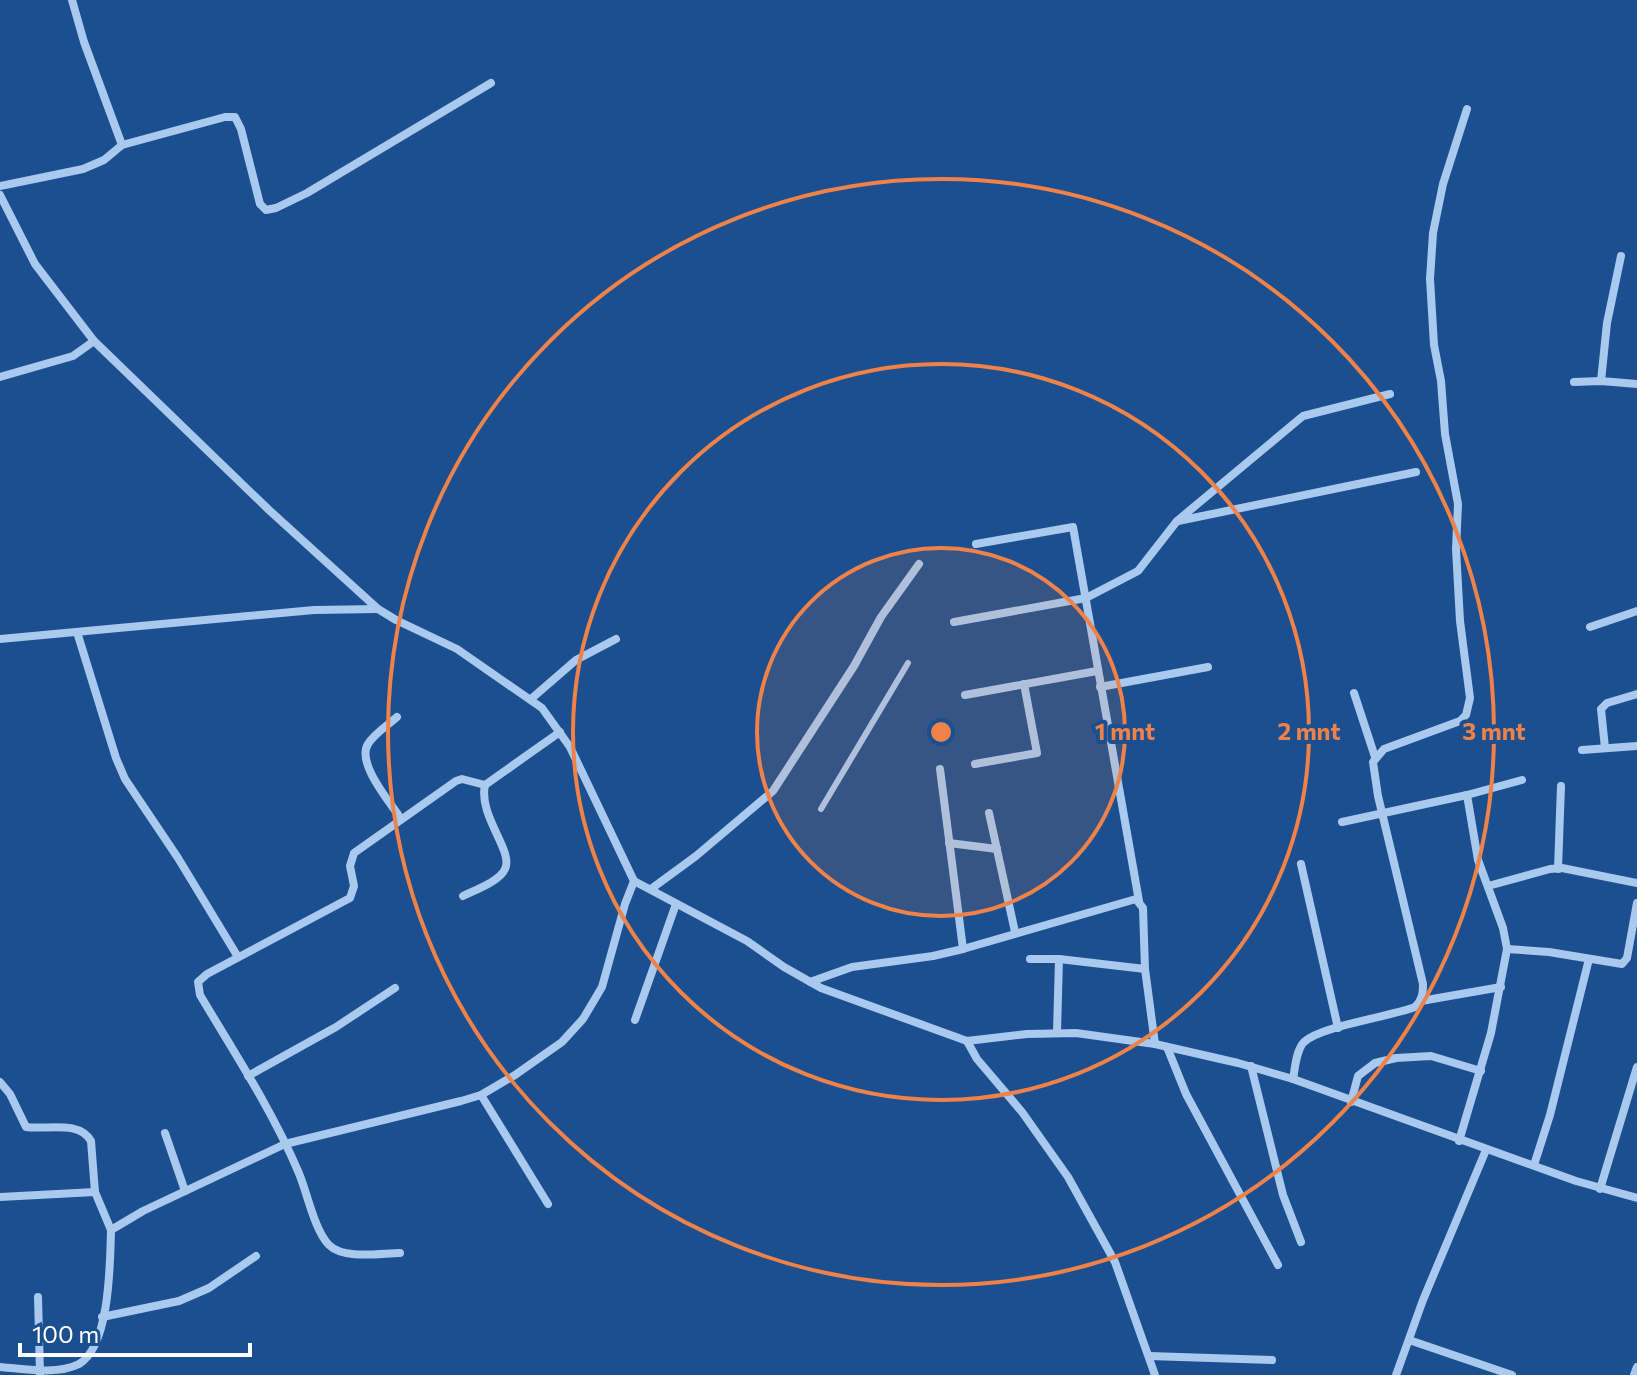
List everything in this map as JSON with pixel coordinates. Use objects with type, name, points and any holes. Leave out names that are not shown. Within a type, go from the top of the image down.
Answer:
[{"type":"street","points":[[72,0],[122,145]]},
{"type":"street","points":[[0,186],[83,169],[104,160],[122,145],[225,117],[235,117],[241,129],[260,204],[266,210],[276,208],[307,193],[491,83]]},
{"type":"street","points":[[1375,757],[1384,749],[1460,721],[1466,715],[1470,698],[1460,621],[1456,549],[1458,504],[1445,434],[1430,279],[1433,233],[1443,184],[1467,109]]},
{"type":"street","points":[[0,195],[35,264],[94,341],[269,510],[378,609],[457,649],[531,699],[570,747],[634,881],[747,941],[810,982],[967,1041],[1057,1032],[1155,1044],[1251,1066],[1459,1141],[1600,1189],[1637,1198]]},
{"type":"street","points":[[1601,381],[1607,323],[1621,256]]},
{"type":"street","points":[[0,377],[73,356],[94,341]]},
{"type":"street","points":[[1574,382],[1637,384]]},
{"type":"street","points":[[954,622],[1086,598],[1138,571],[1177,521],[1303,416],[1390,394]]},
{"type":"street","points":[[1177,521],[1416,472]]},
{"type":"street","points":[[976,544],[1073,527],[1139,901],[1143,908],[1145,969],[1155,1044]]},
{"type":"street","points":[[651,889],[696,856],[773,791],[854,666],[881,617],[919,564]]},
{"type":"street","points":[[0,639],[314,610],[378,609]]},
{"type":"street","points":[[1590,627],[1637,611]]},
{"type":"street","points":[[77,632],[112,748],[125,779],[178,858],[238,957]]},
{"type":"street","points":[[531,699],[576,660],[616,639]]},
{"type":"street","points":[[1100,687],[1208,667]]},
{"type":"street","points":[[965,695],[1097,671]]},
{"type":"street","points":[[975,764],[1037,753],[1024,684]]},
{"type":"street","points":[[1354,693],[1375,757],[1373,767],[1383,815],[1423,984],[1421,1001]]},
{"type":"street","points":[[1605,748],[1601,709],[1607,703],[1637,694]]},
{"type":"street","points":[[397,717],[369,742],[365,751],[371,773],[401,819]]},
{"type":"street","points":[[463,896],[498,876],[507,863],[483,806],[485,785],[560,732]]},
{"type":"street","points":[[1582,750],[1637,746]]},
{"type":"street","points":[[940,769],[963,949]]},
{"type":"street","points":[[400,1253],[346,1253],[329,1245],[285,1144],[197,988],[201,978],[350,898],[354,886],[350,866],[354,853],[401,819],[456,781],[462,779],[485,785]]},
{"type":"street","points":[[1342,822],[1383,815],[1522,780]]},
{"type":"street","points":[[1558,869],[1561,786]]},
{"type":"street","points":[[1459,1141],[1481,1071],[1507,949],[1478,860],[1467,795]]},
{"type":"street","points":[[989,813],[1015,932]]},
{"type":"street","points":[[949,843],[997,849]]},
{"type":"street","points":[[1301,864],[1338,1028]]},
{"type":"street","points":[[1488,886],[1558,869],[1637,883]]},
{"type":"street","points":[[111,1230],[143,1211],[285,1144],[481,1095],[562,1042],[583,1019],[602,987],[634,881]]},
{"type":"street","points":[[810,982],[852,967],[963,949],[1132,899],[1139,901]]},
{"type":"street","points":[[1507,949],[1624,964],[1637,903]]},
{"type":"street","points":[[635,1020],[676,904]]},
{"type":"street","points":[[1030,959],[1059,959],[1145,969]]},
{"type":"street","points":[[1057,1032],[1059,959]]},
{"type":"street","points":[[1534,1165],[1550,1115],[1589,959]]},
{"type":"street","points":[[1293,1079],[1302,1044],[1338,1028],[1404,1011],[1421,1001],[1501,987]]},
{"type":"street","points":[[248,1076],[336,1027],[395,988]]},
{"type":"street","points":[[967,1041],[977,1059],[1022,1112],[1068,1177],[1115,1262],[1155,1375]]},
{"type":"street","points":[[1167,1047],[1186,1094],[1278,1265]]},
{"type":"street","points":[[1351,1102],[1358,1076],[1375,1063],[1431,1056],[1481,1071]]},
{"type":"street","points":[[1251,1066],[1283,1195],[1301,1242]]},
{"type":"street","points":[[1600,1189],[1637,1067]]},
{"type":"street","points":[[0,1082],[10,1094],[26,1127],[80,1129],[87,1135],[91,1141],[95,1192],[111,1230],[106,1304],[93,1350],[79,1364],[62,1370],[40,1373],[0,1367]]},
{"type":"street","points":[[481,1095],[548,1204]]},
{"type":"street","points":[[165,1133],[185,1191]]},
{"type":"street","points":[[1396,1375],[1486,1150]]},
{"type":"street","points":[[0,1197],[95,1192]]},
{"type":"street","points":[[102,1317],[179,1301],[209,1288],[256,1256]]},
{"type":"street","points":[[38,1297],[40,1373]]},
{"type":"street","points":[[1409,1340],[1512,1375]]},
{"type":"street","points":[[1149,1356],[1272,1360]]},
{"type":"street","points":[[1634,1375],[1637,1367]]},
{"type":"lane","points":[[821,809],[908,663]]}]
